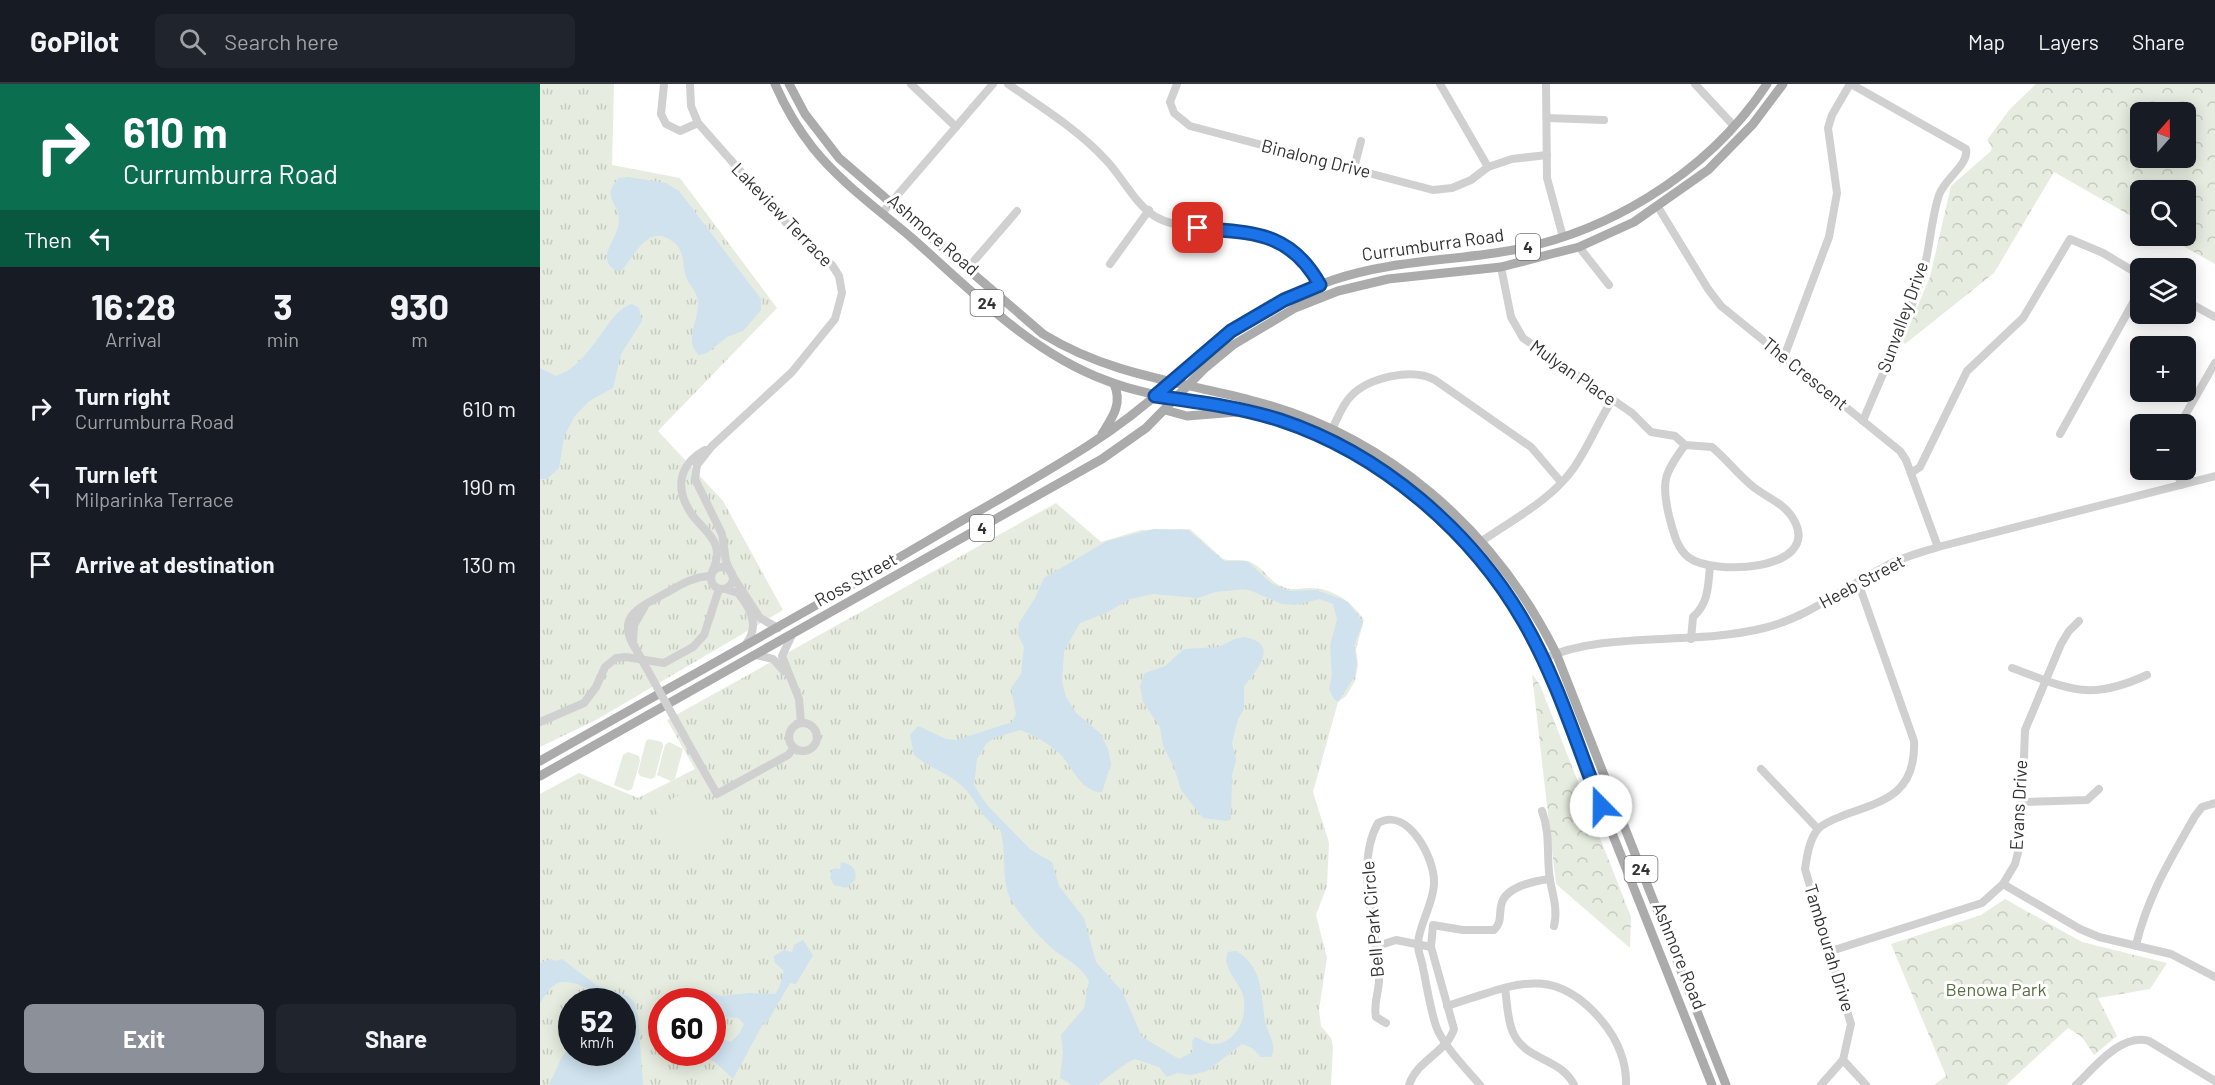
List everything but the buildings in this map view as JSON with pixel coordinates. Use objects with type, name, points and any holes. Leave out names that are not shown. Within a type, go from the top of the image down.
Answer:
[{"type":"main road","name":"Ashmore Road","points":[[775,84],[794,121],[814,149],[840,177],[1028,338],[1066,362],[1114,384],[1155,396],[1248,411],[1290,424],[1340,446],[1384,472],[1411,492],[1471,549],[1501,587],[1543,658],[1712,1085]]},
{"type":"main road","name":"Ashmore Road","points":[[789,84],[805,114],[823,139],[858,176],[1043,334],[1064,347],[1119,370],[1272,406],[1332,429],[1365,446],[1407,473],[1440,500],[1482,541],[1530,604],[1556,653],[1726,1085]]},
{"type":"main road","name":"Currumburra Road","points":[[1155,396],[1231,331],[1284,300],[1320,285],[1381,267],[1496,253],[1563,237],[1612,218],[1654,193],[1706,153],[1734,126],[1767,84]]},
{"type":"main road","name":"Currumburra Road","points":[[1177,399],[1233,345],[1276,318],[1317,299],[1388,279],[1501,267],[1579,247],[1634,222],[1708,170],[1753,124],[1783,84]]},
{"type":"main road","points":[[1099,438],[1117,407],[1118,395],[1114,384]]},
{"type":"main road","name":"Ross Street","points":[[540,761],[901,558],[1099,438],[1155,396]]},
{"type":"main road","name":"Ross Street","points":[[540,776],[1101,459],[1137,435],[1177,399]]},
{"type":"main road","points":[[1165,411],[1184,416],[1248,411]]},
{"type":"street","points":[[664,84],[661,114],[667,126],[682,131],[698,123]]},
{"type":"street","name":"Lakeview Terrace","points":[[690,84],[691,106],[698,123],[785,222],[832,264],[839,276],[842,293],[835,319],[792,372],[693,462]]},
{"type":"street","points":[[911,84],[956,127]]},
{"type":"street","points":[[882,213],[993,84]]},
{"type":"street","points":[[1008,84],[1080,135],[1106,159],[1155,216],[1179,226],[1257,233],[1270,237],[1300,257],[1320,285]]},
{"type":"street","name":"Binalong Drive","points":[[1177,84],[1170,102],[1174,113],[1190,126],[1433,190],[1452,188],[1471,180],[1488,167],[1512,159],[1547,155]]},
{"type":"street","points":[[1440,84],[1488,167]]},
{"type":"street","points":[[1546,84],[1547,178],[1563,237]]},
{"type":"street","points":[[1695,84],[1734,126]]},
{"type":"street","points":[[1784,357],[1829,237],[1837,193],[1828,129],[1832,115],[1850,84]]},
{"type":"street","name":"Sunvalley Drive","points":[[1850,84],[1966,149],[1964,164],[1947,179],[1939,195],[1921,279],[1863,421]]},
{"type":"street","points":[[1547,118],[1604,120]]},
{"type":"street","points":[[1354,168],[1361,141]]},
{"type":"street","name":"The Crescent","points":[[1658,207],[1714,298],[1900,451],[1911,472],[1938,547]]},
{"type":"street","points":[[1110,264],[1149,210]]},
{"type":"street","points":[[967,270],[1017,211]]},
{"type":"street","points":[[1911,472],[1920,467],[1967,371],[2023,318],[2070,239],[2103,253],[2130,269]]},
{"type":"street","points":[[1579,247],[1610,285]]},
{"type":"street","name":"Mulyan Place","points":[[1501,267],[1511,317],[1523,338],[1632,413],[1651,432],[1675,436],[1685,445],[1712,447],[1751,485],[1786,508],[1799,533],[1797,546],[1786,558],[1746,565],[1710,566]]},
{"type":"street","points":[[2196,307],[2215,317]]},
{"type":"street","points":[[2060,434],[2130,308]]},
{"type":"street","points":[[2186,414],[2215,363]]},
{"type":"street","points":[[1332,429],[1348,399],[1359,389],[1388,378],[1423,375],[1435,380],[1531,447],[1561,482]]},
{"type":"street","points":[[1482,541],[1547,495],[1561,482],[1572,469],[1612,400]]},
{"type":"street","points":[[1685,445],[1668,469],[1664,493],[1678,544],[1697,563],[1710,566],[1707,596],[1702,610],[1693,617],[1690,639]]},
{"type":"street","points":[[540,722],[584,703],[596,687],[605,667],[616,658],[626,657],[664,663],[693,647],[704,635],[722,589],[731,584],[731,573],[722,534],[696,479],[693,462]]},
{"type":"street","points":[[693,462],[682,475],[684,494],[692,514],[713,539],[717,555],[711,574],[712,584],[738,593],[753,618],[753,634],[745,646]]},
{"type":"street","name":"Heeb Street","points":[[1543,658],[1579,646],[1731,635],[1782,622],[1898,560],[1938,547],[2215,476]]},
{"type":"street","points":[[2180,480],[2181,485]]},
{"type":"street","points":[[778,628],[760,618],[731,573],[720,567],[711,574],[692,578],[651,601],[638,615],[634,625],[633,639],[637,651],[717,794],[786,756],[794,748]]},
{"type":"street","points":[[1761,770],[1818,829],[1835,819],[1885,801],[1899,791],[1908,778],[1915,757],[1914,741],[1858,582]]},
{"type":"street","name":"Evans Drive","points":[[1831,951],[1982,903],[2003,884],[2015,864],[2021,841],[2025,730],[2068,631],[2079,621]]},
{"type":"street","points":[[792,635],[782,656],[795,687],[801,723]]},
{"type":"street","points":[[756,655],[773,659],[795,687]]},
{"type":"street","points":[[2012,668],[2045,680],[2095,692],[2118,688],[2147,675]]},
{"type":"street","points":[[801,723],[813,728],[816,741],[808,750],[794,748],[789,741],[792,728],[801,723]]},
{"type":"street","points":[[2023,802],[2087,800],[2099,789]]},
{"type":"street","points":[[2136,945],[2144,911],[2153,888],[2194,816],[2202,807],[2215,803]]},
{"type":"street","points":[[1542,811],[1549,835],[1550,879],[1555,905],[1554,926]]},
{"type":"street","name":"Bell Park Circle","points":[[1386,1023],[1376,1017],[1375,1009],[1380,980],[1366,863],[1374,830],[1378,823],[1389,819],[1405,824],[1411,829],[1430,861],[1433,874],[1432,896],[1417,944]]},
{"type":"street","name":"Tambourah Drive","points":[[1818,829],[1809,846],[1805,869],[1851,1024],[1843,1060],[1821,1085]]},
{"type":"street","points":[[1409,1085],[1422,1064],[1446,1042],[1454,1029],[1454,1020],[1447,1006],[1431,947],[1433,925],[1464,930],[1494,930],[1500,921],[1501,905],[1509,894],[1531,883],[1550,879]]},
{"type":"street","points":[[2003,884],[2098,937],[2171,954],[2214,975]]},
{"type":"street","points":[[1377,946],[1396,940],[1431,947]]},
{"type":"street","points":[[1417,944],[1437,1028],[1480,1085]]},
{"type":"street","points":[[1447,1006],[1505,988],[1542,983],[1565,988],[1581,997],[1606,1025],[1623,1057],[1626,1085]]},
{"type":"street","points":[[1505,988],[1512,1030],[1519,1042],[1527,1052],[1564,1071],[1574,1085]]},
{"type":"street","points":[[2076,1085],[2126,1041],[2138,1037],[2149,1041],[2215,1081]]},
{"type":"street","points":[[1843,1060],[1866,1085]]},
{"type":"green space","points":[[540,84],[614,84],[612,165],[680,178],[777,308],[658,431],[723,501],[783,610],[596,720],[540,747]]},
{"type":"green space","points":[[2036,84],[2215,84],[2215,264],[2183,246],[2196,246],[2196,180],[2130,180],[2130,215],[2054,172],[1994,273],[1905,344],[1903,341],[1930,277],[1951,186],[1991,151],[1992,147],[1987,140],[2010,109]]},
{"type":"green space","points":[[1056,503],[1101,542],[1141,530],[1190,529],[1223,559],[1250,562],[1283,587],[1310,588],[1334,593],[1354,607],[1364,620],[1356,649],[1358,666],[1355,681],[1346,696],[1338,702],[1313,792],[1329,843],[1327,886],[1316,915],[1327,958],[1319,1010],[1321,1026],[1331,1038],[1333,1047],[1331,1085],[540,1085],[540,794],[579,773],[638,798],[695,769],[667,720]]},
{"type":"green space","points":[[1532,674],[1540,685],[1631,917],[1630,948],[1556,884]]},
{"type":"green space","points":[[649,739],[662,742],[663,746],[655,777],[651,779],[640,776],[638,772],[646,741]]},
{"type":"green space","points":[[669,742],[683,749],[675,779],[671,781],[657,775],[665,745]]},
{"type":"green space","points":[[628,752],[639,756],[640,761],[632,789],[628,791],[614,785],[623,755]]},
{"type":"green space","points":[[698,784],[710,807],[716,804],[724,819],[720,822],[723,829],[680,853],[655,809]]},
{"type":"green space","name":"Benowa Park","points":[[2005,899],[2082,942],[2167,963],[2150,989],[2098,998],[2117,1036],[2094,1055],[2082,1037],[2068,1028],[2006,1085],[1934,1085],[1946,1076],[1891,944],[1981,915]]},
{"type":"water","points":[[628,177],[666,183],[679,191],[761,299],[761,310],[743,331],[727,337],[707,353],[699,355],[692,343],[698,299],[686,277],[681,253],[675,243],[659,236],[646,240],[622,270],[616,271],[607,259],[607,253],[619,221],[611,190],[619,178]]},
{"type":"water","points":[[632,304],[639,308],[642,321],[621,354],[613,388],[589,401],[574,417],[564,437],[559,468],[547,479],[540,479],[540,368],[556,376],[569,370],[590,350],[615,316],[623,308]]},
{"type":"water","points":[[1154,529],[1188,530],[1224,561],[1247,561],[1271,583],[1289,591],[1316,590],[1348,602],[1363,622],[1354,646],[1357,661],[1355,676],[1338,702],[1329,689],[1332,675],[1330,646],[1337,619],[1333,604],[1320,599],[1295,605],[1282,604],[1247,589],[1215,592],[1198,598],[1153,594],[1130,599],[1106,613],[1080,623],[1064,651],[1062,682],[1066,697],[1076,713],[1100,733],[1108,749],[1111,764],[1102,792],[1083,784],[1057,751],[1042,740],[1025,732],[1020,730],[994,738],[986,744],[977,759],[974,785],[987,805],[1031,850],[1052,862],[1059,886],[1084,918],[1096,962],[1122,991],[1142,1037],[1179,1059],[1193,1052],[1192,1041],[1195,1037],[1212,1044],[1228,1040],[1239,1028],[1244,1003],[1241,990],[1227,964],[1228,952],[1236,951],[1245,957],[1259,982],[1265,1021],[1273,1044],[1271,1057],[1261,1057],[1252,1048],[1242,1044],[1207,1071],[1191,1075],[1177,1073],[1167,1077],[1159,1067],[1135,1059],[1098,1085],[1072,1085],[1060,1078],[1063,1052],[1061,1035],[1084,1008],[1089,981],[1079,968],[1046,942],[1013,904],[1007,890],[1000,829],[985,817],[960,784],[914,755],[910,735],[918,726],[946,739],[956,740],[1012,722],[1016,714],[1011,688],[1021,674],[1024,647],[1018,635],[1019,623],[1035,598],[1044,578],[1107,541]]},
{"type":"water","points":[[1244,637],[1255,640],[1264,651],[1263,658],[1255,672],[1244,686],[1244,709],[1238,719],[1232,743],[1236,760],[1232,775],[1231,819],[1227,821],[1203,818],[1181,790],[1174,767],[1163,746],[1160,727],[1143,702],[1140,686],[1145,673],[1165,666],[1184,649],[1218,647]]},
{"type":"water","points":[[841,862],[855,870],[855,880],[846,888],[834,885],[830,878],[832,869],[840,869]]},
{"type":"water","points":[[803,940],[813,955],[796,984],[790,983],[767,1023],[764,1022],[733,1079],[719,1066],[726,1066],[726,1040],[731,1042],[739,1034],[744,1024],[738,1018],[726,1017],[726,995],[775,994],[784,971],[774,962],[774,956],[784,950],[792,952],[794,945]]},
{"type":"water","points":[[551,959],[557,961],[562,959],[596,985],[605,988],[586,988],[561,982],[551,988],[540,1003],[540,963]]},
{"type":"water","points":[[636,1009],[643,1085],[549,1085],[558,1066],[636,1066]]},
{"type":"route","points":[[1198,228],[1257,233],[1284,243],[1313,272],[1320,285],[1268,308],[1231,331],[1155,396],[1217,404],[1280,420],[1304,429],[1369,462],[1411,492],[1431,510],[1471,549],[1501,587],[1525,624],[1543,658],[1601,806]]}]
